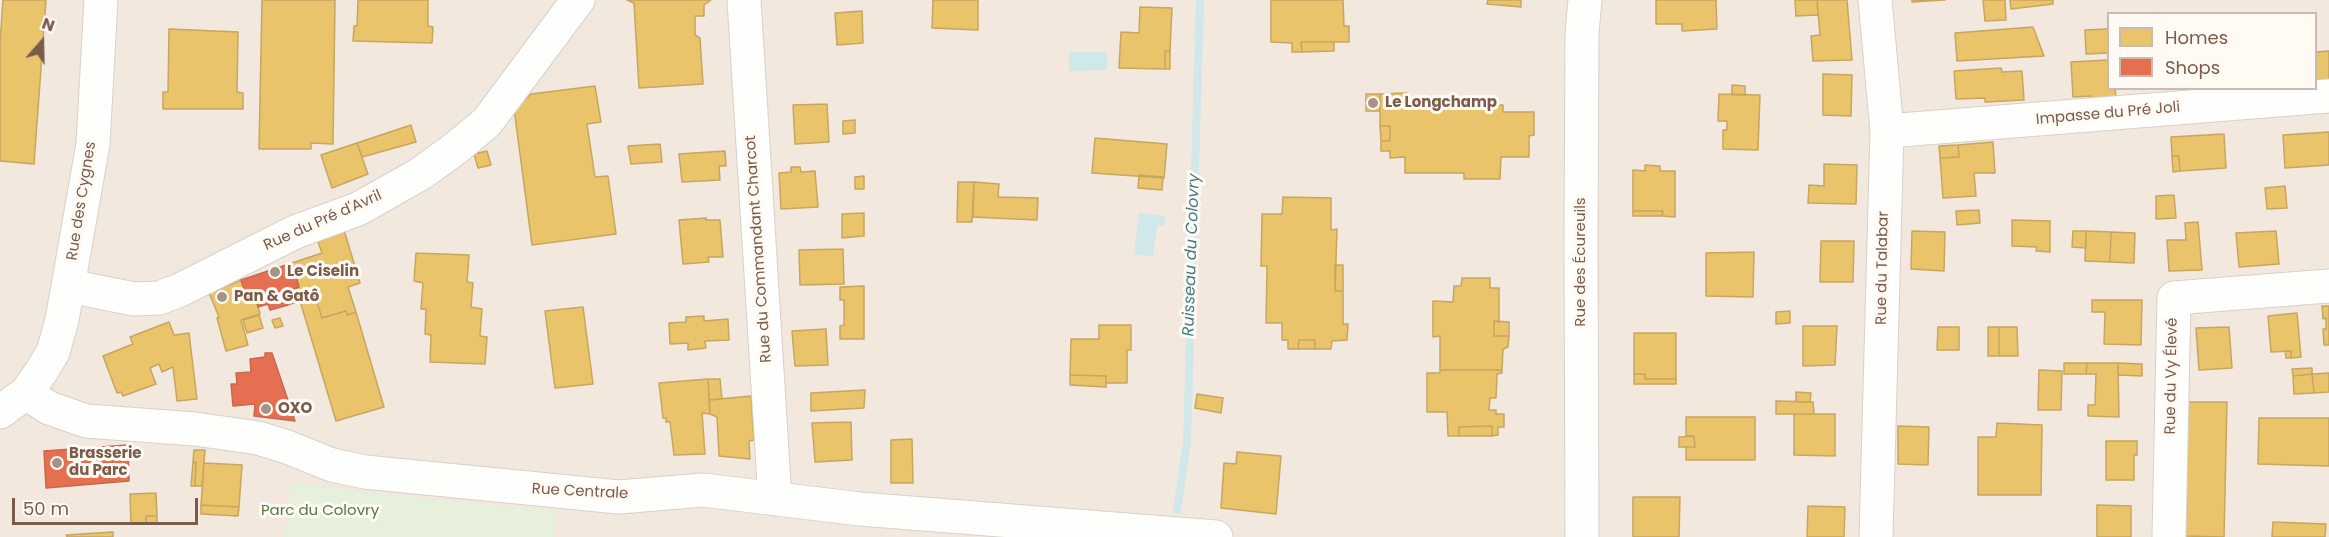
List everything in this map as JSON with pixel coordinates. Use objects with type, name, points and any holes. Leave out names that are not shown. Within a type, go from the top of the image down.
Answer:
[{"type":"street","name":"Rue des Cygnes","points":[[26,393],[52,352],[69,286],[93,144],[101,0]]},
{"type":"street","name":"Rue du Pré d'Avril","points":[[69,286],[134,299],[159,298],[180,290],[295,232],[358,209],[420,174],[487,122],[578,0]]},
{"type":"street","name":"Rue du Commandant Charcot","points":[[744,0],[775,499]]},
{"type":"street","name":"Rue des Écureuils","points":[[1581,533],[1582,33],[1585,0]]},
{"type":"street","name":"Rue du Talabar","points":[[1875,0],[1887,131],[1876,537]]},
{"type":"street","name":"Impasse du Pré Joli","points":[[1887,131],[2329,96]]},
{"type":"street","name":"Rue du Vy Élevé","points":[[2169,537],[2174,298],[2329,286]]},
{"type":"street","name":"Rue Centrale","points":[[26,393],[48,408],[86,421],[195,429],[258,438],[332,465],[365,472],[619,497],[703,490],[870,510],[1216,537]]},
{"type":"street","points":[[0,412],[26,393]]},
{"type":"shaded area","points":[[0,0],[2329,0],[2329,537],[0,537]]},
{"type":"green space","name":"Parc du Colovry","points":[[291,482],[373,493],[557,511],[554,537],[284,537]]},
{"type":"water","points":[[1069,52],[1107,52],[1107,70],[1069,71]]},
{"type":"water","points":[[1139,213],[1165,216],[1164,226],[1157,225],[1153,257],[1134,254]]},
{"type":"building: Homes","points":[[3,0],[46,0],[34,164],[0,161],[0,43]]},
{"type":"building: Homes","points":[[262,0],[335,0],[333,144],[311,143],[311,149],[259,149]]},
{"type":"building: Homes","points":[[358,0],[428,0],[428,26],[433,27],[432,43],[353,41],[354,26],[357,26]]},
{"type":"building: Homes","points":[[627,0],[711,0],[704,5],[704,16],[695,16],[695,35],[700,38],[703,84],[639,88],[634,3]]},
{"type":"building: Homes","points":[[933,0],[978,0],[978,30],[932,28]]},
{"type":"building: Homes","points":[[1271,0],[1343,0],[1344,26],[1349,26],[1349,42],[1301,42],[1302,52],[1292,52],[1292,43],[1271,42]]},
{"type":"building: Homes","points":[[1488,0],[1521,0],[1521,7],[1487,4]]},
{"type":"building: Homes","points":[[1656,0],[1716,0],[1717,29],[1682,31],[1682,24],[1656,24]]},
{"type":"building: Homes","points":[[1795,0],[1817,0],[1818,15],[1796,16]]},
{"type":"building: Homes","points":[[1817,0],[1847,0],[1852,60],[1813,61],[1811,36],[1820,35]]},
{"type":"building: Homes","points":[[1912,0],[1945,0],[1912,2]]},
{"type":"building: Homes","points":[[1983,0],[2005,0],[2006,20],[1985,21]]},
{"type":"building: Homes","points":[[2010,0],[2053,0],[2053,4],[2011,9]]},
{"type":"building: Homes","points":[[1140,7],[1172,8],[1170,51],[1165,51],[1165,69],[1119,68],[1121,32],[1139,33]]},
{"type":"building: Homes","points":[[862,11],[863,43],[837,45],[835,13]]},
{"type":"building: Homes","points":[[2033,27],[2044,56],[1957,61],[1955,33]]},
{"type":"building: Homes","points":[[169,29],[238,32],[237,92],[243,93],[243,109],[163,109],[163,92],[168,92]]},
{"type":"building: Homes","points":[[2107,29],[2107,53],[2086,54],[2085,30]]},
{"type":"building: Homes","points":[[1301,42],[1334,42],[1334,51],[1302,52]]},
{"type":"building: Homes","points":[[1165,51],[1170,51],[1170,69],[1165,69]]},
{"type":"building: Homes","points":[[2329,51],[2329,82],[2317,82],[2317,52]]},
{"type":"building: Homes","points":[[2107,60],[2107,90],[2115,90],[2116,98],[2090,100],[2090,96],[2073,97],[2071,62]]},
{"type":"building: Homes","points":[[2001,68],[2002,72],[2022,71],[2024,100],[1985,102],[1985,98],[1956,99],[1954,71]]},
{"type":"building: Homes","points":[[1823,74],[1852,75],[1851,116],[1823,115]]},
{"type":"building: Homes","points":[[1732,85],[1745,86],[1745,95],[1732,95]]},
{"type":"building: Homes","points":[[595,86],[601,122],[587,124],[595,177],[608,176],[616,234],[532,245],[514,109],[531,94]]},
{"type":"building: Homes","points":[[1407,93],[1408,99],[1441,100],[1441,106],[1503,105],[1503,112],[1534,112],[1534,135],[1529,136],[1529,157],[1501,157],[1500,179],[1464,179],[1464,173],[1405,173],[1405,157],[1390,158],[1390,151],[1381,151],[1381,141],[1390,141],[1390,126],[1380,126],[1380,94]]},
{"type":"building: Homes","name":"Le Longchamp","points":[[1366,94],[1380,94],[1380,111],[1366,111]]},
{"type":"building: Homes","points":[[1719,94],[1760,95],[1758,150],[1723,149],[1723,130],[1727,130],[1727,121],[1718,121]]},
{"type":"building: Homes","points":[[1466,99],[1466,107],[1441,106],[1441,100]]},
{"type":"building: Homes","points":[[827,104],[829,142],[795,144],[793,105]]},
{"type":"building: Homes","points":[[855,120],[855,133],[843,134],[843,121]]},
{"type":"building: Homes","points":[[411,125],[416,142],[362,157],[357,143]]},
{"type":"building: Homes","points":[[1380,126],[1390,126],[1390,141],[1381,141]]},
{"type":"building: Homes","points":[[2329,132],[2329,165],[2285,168],[2283,135]]},
{"type":"building: Homes","points":[[2224,134],[2226,168],[2180,171],[2179,156],[2172,156],[2171,137]]},
{"type":"building: Homes","points":[[1095,138],[1167,144],[1164,178],[1092,173]]},
{"type":"building: Homes","points":[[1993,142],[1995,173],[1974,173],[1976,196],[1943,198],[1940,158],[1959,157],[1958,145]]},
{"type":"building: Homes","points":[[357,143],[368,174],[332,188],[321,155]]},
{"type":"building: Homes","points":[[660,144],[662,162],[631,164],[628,146]]},
{"type":"building: Homes","points":[[1958,145],[1959,157],[1940,158],[1939,146]]},
{"type":"building: Homes","points":[[487,151],[491,165],[478,168],[474,154]]},
{"type":"building: Homes","points":[[725,151],[726,166],[719,166],[720,180],[682,182],[679,154]]},
{"type":"building: Homes","points":[[2172,156],[2179,156],[2180,171],[2173,172]]},
{"type":"building: Homes","points":[[1824,164],[1857,165],[1856,204],[1808,203],[1809,185],[1824,186]]},
{"type":"building: Homes","points":[[1645,165],[1660,166],[1660,171],[1675,171],[1675,217],[1662,216],[1663,211],[1633,211],[1633,170],[1645,171]]},
{"type":"building: Homes","points":[[791,167],[800,167],[801,172],[815,171],[818,207],[781,209],[779,173],[791,172]]},
{"type":"building: Homes","points":[[1139,175],[1163,177],[1162,190],[1138,188]]},
{"type":"building: Homes","points":[[864,176],[864,189],[855,189],[855,177]]},
{"type":"building: Homes","points":[[958,182],[974,182],[972,222],[957,222]]},
{"type":"building: Homes","points":[[974,182],[999,184],[998,197],[1038,198],[1037,220],[973,217]]},
{"type":"building: Homes","points":[[2285,186],[2287,208],[2267,209],[2265,188]]},
{"type":"building: Homes","points":[[2174,195],[2176,218],[2156,219],[2156,196]]},
{"type":"building: Homes","points":[[1283,197],[1331,198],[1331,230],[1337,229],[1335,291],[1343,291],[1343,324],[1348,324],[1347,340],[1332,341],[1331,349],[1315,349],[1315,340],[1299,340],[1298,349],[1288,349],[1288,340],[1282,340],[1282,323],[1266,323],[1267,266],[1261,266],[1262,214],[1282,214]]},
{"type":"building: Homes","points":[[1979,210],[1980,223],[1957,225],[1956,211]]},
{"type":"building: Homes","points":[[1633,211],[1663,211],[1662,216],[1633,216]]},
{"type":"building: Homes","points":[[864,213],[864,236],[842,238],[842,214]]},
{"type":"building: Homes","points":[[706,218],[706,220],[720,220],[723,257],[708,257],[709,262],[683,264],[679,220]]},
{"type":"building: Homes","points":[[2012,220],[2050,221],[2050,252],[2036,251],[2037,247],[2012,246]]},
{"type":"building: Homes","points":[[2198,222],[2202,270],[2169,271],[2167,240],[2186,240],[2185,223]]},
{"type":"building: Homes","points":[[344,230],[360,283],[348,287],[356,312],[347,315],[346,311],[322,318],[315,296],[288,305],[284,292],[299,287],[292,263],[322,253],[318,242]]},
{"type":"building: Homes","points":[[1912,231],[1945,232],[1944,271],[1911,269]]},
{"type":"building: Homes","points":[[2073,231],[2086,231],[2086,248],[2072,247]]},
{"type":"building: Homes","points":[[2086,231],[2111,232],[2110,262],[2085,261]]},
{"type":"building: Homes","points":[[2276,231],[2279,264],[2239,267],[2236,233]]},
{"type":"building: Homes","points":[[2111,232],[2135,233],[2134,263],[2110,262]]},
{"type":"building: Homes","points":[[1821,241],[1854,241],[1853,282],[1820,282]]},
{"type":"building: Homes","points":[[843,249],[844,284],[800,285],[799,250]]},
{"type":"building: Homes","points":[[1754,252],[1753,297],[1706,296],[1706,253]]},
{"type":"building: Homes","points":[[416,253],[469,255],[467,282],[473,283],[471,307],[482,309],[480,336],[487,337],[485,364],[430,362],[431,335],[425,334],[426,309],[421,309],[423,283],[414,281]]},
{"type":"building: Homes","points":[[1335,265],[1343,265],[1343,291],[1335,291]]},
{"type":"building: Homes","points":[[1462,278],[1490,278],[1490,288],[1499,288],[1499,322],[1494,321],[1494,336],[1509,336],[1508,347],[1503,349],[1502,370],[1440,370],[1440,336],[1433,337],[1433,301],[1453,302],[1454,286],[1461,286]]},
{"type":"building: Homes","points":[[241,280],[246,295],[254,292],[260,314],[241,320],[248,345],[226,351],[217,318],[219,317],[209,293]]},
{"type":"building: Homes","points":[[864,286],[864,339],[840,339],[840,326],[844,325],[844,300],[840,300],[840,287]]},
{"type":"building: Homes","points":[[315,296],[322,318],[346,311],[347,315],[356,312],[384,407],[336,421],[300,301]]},
{"type":"building: Homes","points":[[2092,300],[2142,300],[2141,345],[2104,344],[2105,312],[2092,312]]},
{"type":"building: Homes","points":[[2322,306],[2329,306],[2329,345],[2324,345],[2323,329],[2326,329],[2326,318],[2323,319]]},
{"type":"building: Homes","points":[[583,307],[593,384],[555,388],[545,311]]},
{"type":"building: Homes","points":[[1790,311],[1790,323],[1776,324],[1776,312]]},
{"type":"building: Homes","points":[[2297,313],[2301,357],[2291,358],[2291,351],[2271,352],[2268,316]]},
{"type":"building: Homes","points":[[259,315],[263,328],[247,333],[243,320]]},
{"type":"building: Homes","points":[[704,316],[704,321],[728,319],[729,340],[705,341],[706,348],[688,350],[688,343],[670,344],[669,323],[686,322],[686,317]]},
{"type":"building: Homes","points":[[280,318],[283,326],[275,328],[272,320]]},
{"type":"building: Homes","points":[[1494,321],[1509,322],[1509,336],[1494,336]]},
{"type":"building: Homes","points":[[169,322],[174,335],[189,333],[197,399],[177,401],[173,367],[162,372],[159,364],[150,368],[156,384],[123,396],[121,392],[117,393],[103,356],[133,344],[130,337]]},
{"type":"building: Homes","points":[[1099,325],[1131,325],[1131,350],[1127,350],[1127,383],[1106,383],[1106,376],[1070,375],[1071,339],[1099,339]]},
{"type":"building: Homes","points":[[1803,326],[1837,326],[1835,365],[1803,366]]},
{"type":"building: Homes","points":[[1938,327],[1959,327],[1959,350],[1937,350]]},
{"type":"building: Homes","points":[[1988,327],[1999,327],[1999,356],[1988,356]]},
{"type":"building: Homes","points":[[1999,327],[2017,327],[2018,356],[1999,356]]},
{"type":"building: Homes","points":[[2229,327],[2232,368],[2199,370],[2196,328]]},
{"type":"building: Homes","points":[[826,329],[828,365],[795,366],[792,331]]},
{"type":"building: Homes","points":[[1634,333],[1676,333],[1676,379],[1645,379],[1645,374],[1634,374]]},
{"type":"building: Homes","points":[[1299,340],[1315,340],[1315,349],[1298,349]]},
{"type":"building: Homes","points":[[2285,351],[2291,351],[2291,358],[2286,358]]},
{"type":"building: Homes","points":[[2064,363],[2087,363],[2086,374],[2064,374]]},
{"type":"building: Homes","points":[[2087,363],[2118,363],[2119,417],[2088,416],[2088,405],[2095,405],[2096,374],[2086,374]]},
{"type":"building: Homes","points":[[2118,363],[2142,364],[2142,376],[2118,375]]},
{"type":"building: Homes","points":[[2312,368],[2312,374],[2293,376],[2292,369]]},
{"type":"building: Homes","points":[[1440,370],[1502,370],[1502,373],[1497,374],[1496,398],[1490,398],[1489,410],[1496,410],[1496,414],[1504,414],[1504,427],[1498,427],[1498,435],[1492,436],[1492,426],[1459,427],[1459,436],[1448,436],[1447,412],[1427,412],[1427,373],[1440,373]]},
{"type":"building: Homes","points":[[2039,370],[2062,371],[2061,410],[2038,410]]},
{"type":"building: Homes","points":[[2329,373],[2329,392],[2314,393],[2312,374]]},
{"type":"building: Homes","points":[[1634,374],[1645,374],[1645,379],[1676,379],[1676,384],[1634,384]]},
{"type":"building: Homes","points":[[2312,374],[2314,393],[2294,394],[2293,376]]},
{"type":"building: Homes","points":[[1070,375],[1106,376],[1106,387],[1070,385]]},
{"type":"building: Homes","points":[[708,379],[720,379],[722,399],[709,400]]},
{"type":"building: Homes","points":[[708,379],[710,414],[702,413],[705,454],[674,455],[670,422],[666,422],[666,418],[663,418],[659,383]]},
{"type":"building: Homes","points":[[865,390],[864,408],[811,411],[811,393]]},
{"type":"building: Homes","points":[[1796,392],[1811,393],[1810,402],[1796,402]]},
{"type":"building: Homes","points":[[1197,394],[1223,398],[1221,413],[1195,408]]},
{"type":"building: Homes","points":[[751,396],[754,440],[749,441],[750,459],[719,456],[717,417],[710,414],[709,400]]},
{"type":"building: Homes","points":[[1776,401],[1813,402],[1814,414],[1776,414]]},
{"type":"building: Homes","points":[[2187,402],[2227,402],[2224,537],[2185,536]]},
{"type":"building: Homes","points":[[1794,414],[1835,414],[1835,456],[1794,455]]},
{"type":"building: Homes","points":[[1686,417],[1755,417],[1755,460],[1686,460],[1686,447],[1695,447],[1694,436],[1686,436]]},
{"type":"building: Homes","points":[[2259,418],[2329,418],[2329,466],[2258,464]]},
{"type":"building: Homes","points":[[851,422],[852,460],[815,462],[812,423]]},
{"type":"building: Homes","points":[[1997,423],[2042,425],[2041,495],[1978,495],[1978,437],[1996,437]]},
{"type":"building: Homes","points":[[1492,426],[1492,436],[1459,436],[1459,427]]},
{"type":"building: Homes","points":[[1898,426],[1929,427],[1928,465],[1898,464]]},
{"type":"building: Homes","points":[[1694,436],[1695,447],[1679,447],[1679,437]]},
{"type":"building: Homes","points":[[912,439],[913,483],[891,483],[891,440]]},
{"type":"building: Homes","points":[[2106,441],[2137,441],[2137,455],[2134,455],[2134,480],[2106,480]]},
{"type":"building: Homes","points":[[194,450],[205,450],[202,486],[195,486]]},
{"type":"building: Homes","points":[[1237,452],[1281,456],[1276,514],[1221,508],[1224,463],[1236,464]]},
{"type":"building: Homes","points":[[193,462],[196,462],[195,486],[191,486]]},
{"type":"building: Homes","points":[[204,463],[242,465],[239,507],[201,505]]},
{"type":"building: Homes","points":[[156,493],[157,516],[146,516],[146,523],[131,524],[130,494]]},
{"type":"building: Homes","points":[[1633,497],[1680,497],[1679,537],[1633,537]]},
{"type":"building: Homes","points":[[201,505],[239,507],[238,516],[201,514]]},
{"type":"building: Homes","points":[[2097,505],[2131,506],[2131,537],[2097,537]]},
{"type":"building: Homes","points":[[1808,506],[1845,507],[1844,537],[1807,537]]},
{"type":"building: Homes","points":[[146,516],[157,516],[157,523],[146,523]]},
{"type":"building: Homes","points":[[2273,522],[2326,524],[2325,537],[2272,537]]},
{"type":"building: Homes","points":[[113,532],[113,537],[67,537],[66,535]]},
{"type":"building: Shops","points":[[292,263],[299,287],[284,292],[288,305],[270,310],[268,304],[258,307],[254,292],[246,295],[241,280]]},
{"type":"building: Shops","points":[[265,353],[272,353],[295,421],[254,416],[255,404],[233,406],[231,384],[237,384],[236,373],[251,372],[250,359],[265,357]]},
{"type":"building: Shops","points":[[128,445],[129,481],[46,488],[44,451]]},
{"type":"waterway","name":"Ruisseau du Colovry","points":[[1177,510],[1187,442],[1200,0]]},
{"type":"place","name":"Le Longchamp","points":[[1373,103]]},
{"type":"place","name":"Le Ciselin","points":[[275,272]]},
{"type":"place","name":"Pan & Gatô","points":[[222,297]]},
{"type":"place","name":"OXO","points":[[266,409]]},
{"type":"place","name":"Brasserie du Parc","points":[[57,463]]}]
